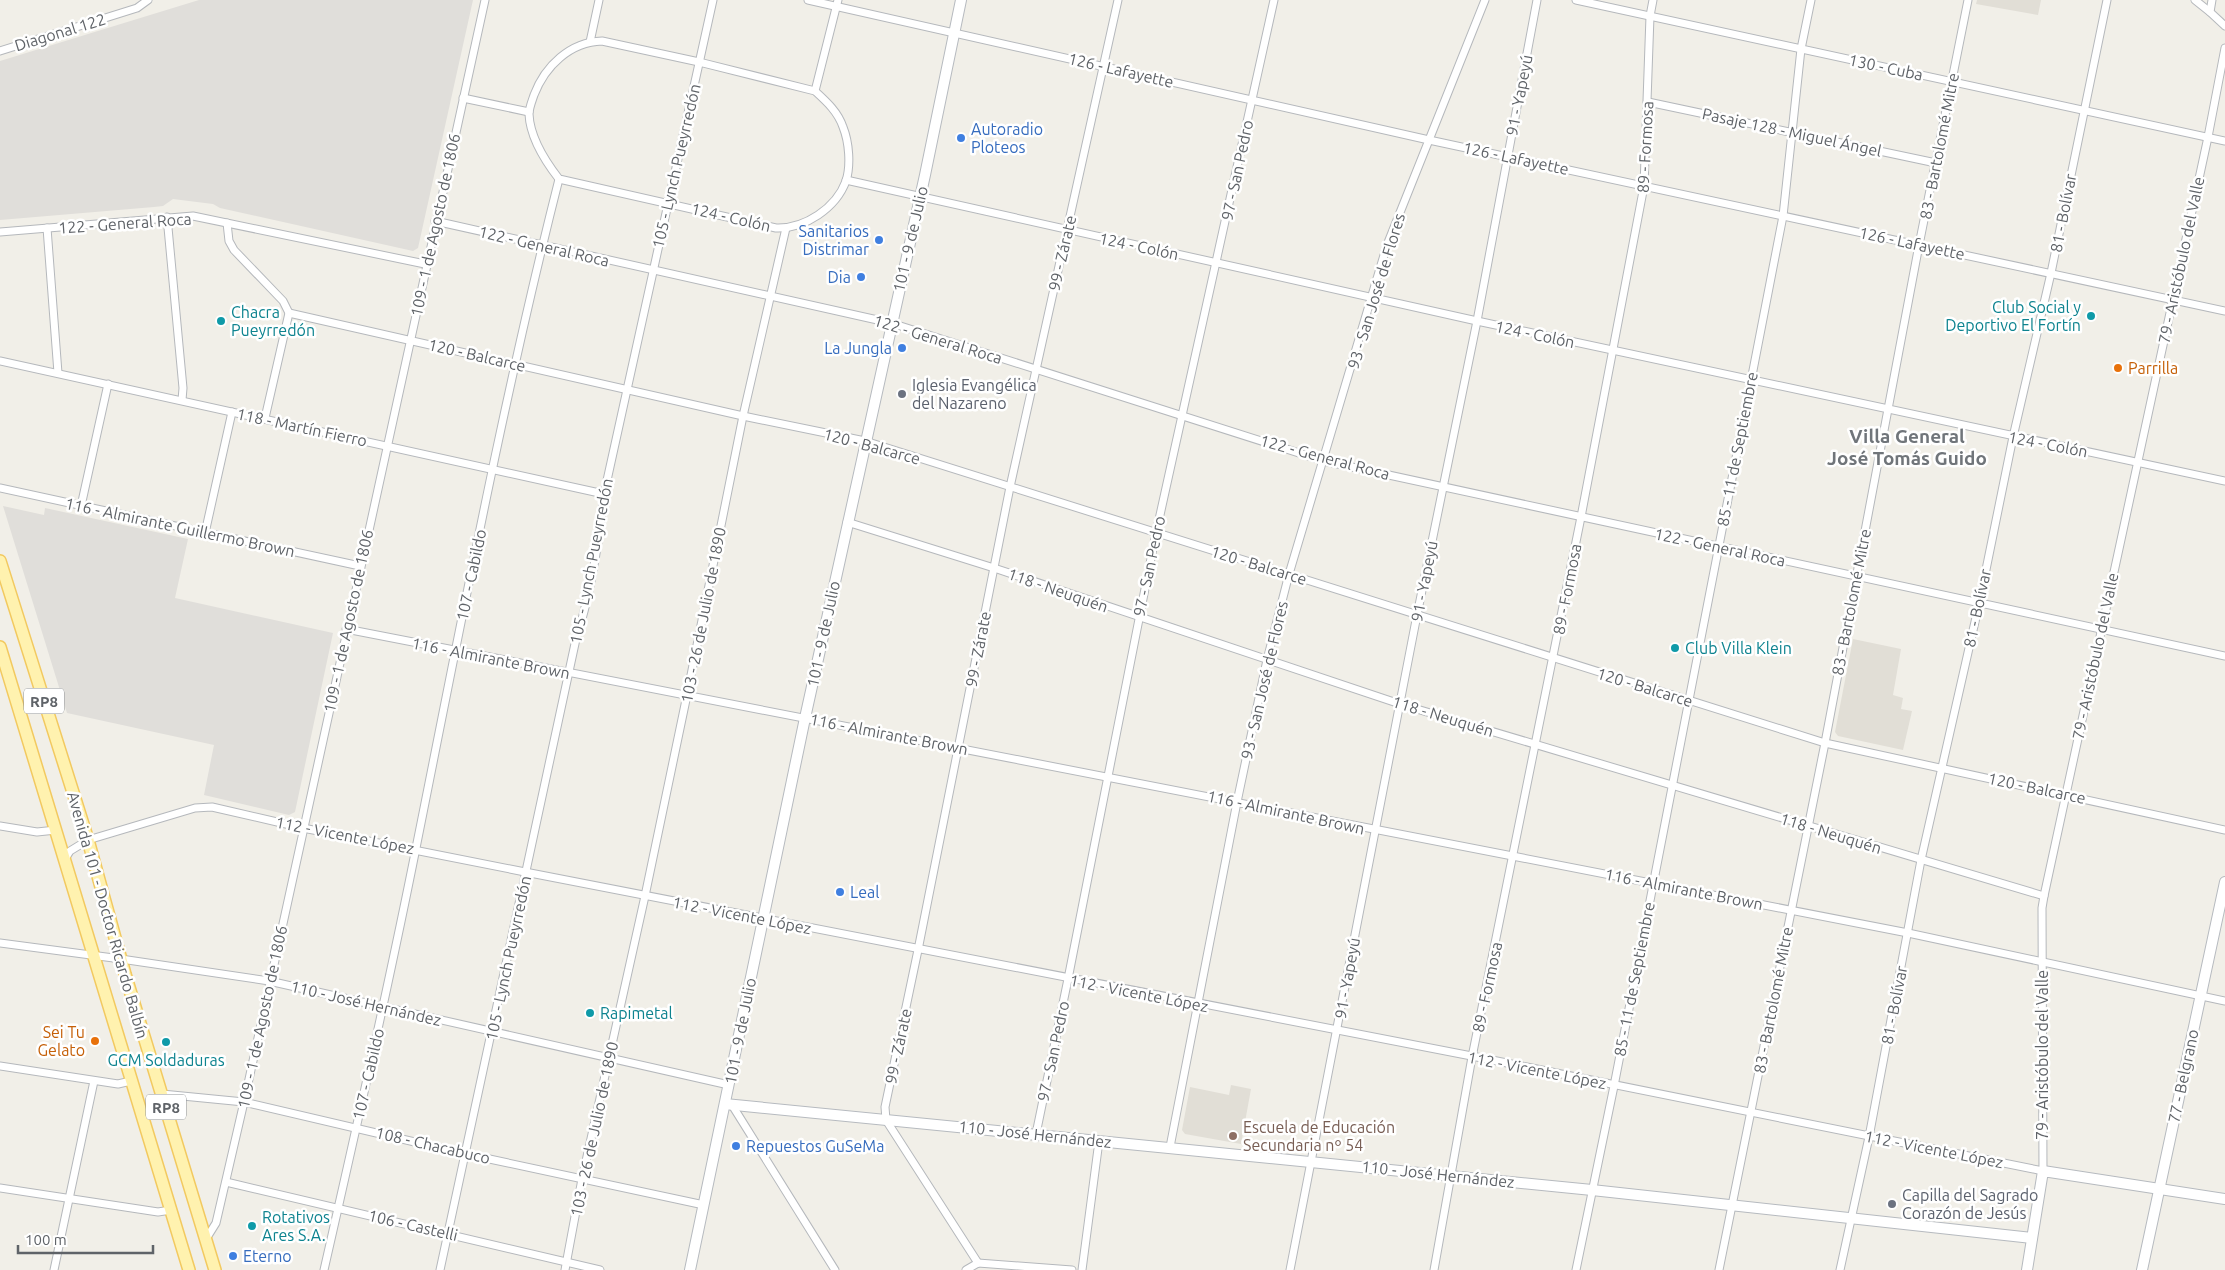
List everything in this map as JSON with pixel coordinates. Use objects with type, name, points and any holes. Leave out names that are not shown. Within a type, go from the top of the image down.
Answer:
[{"type":"main road","name":"Avenida 101 - Doctor Ricardo Balbín","points":[[0,561],[88,840],[121,958],[215,1270]]},
{"type":"main road","name":"Avenida 101 - Doctor Ricardo Balbín","points":[[0,648],[189,1270]]},
{"type":"street","name":"109 - 1 de Agosto de 1806","points":[[206,1239],[216,1223],[244,1102],[484,0]]},
{"type":"street","points":[[590,42],[599,0]]},
{"type":"street","name":"105 - Lynch Pueyrredón","points":[[440,1270],[493,1032],[525,872],[582,620],[600,527],[604,494],[652,270],[713,0]]},
{"type":"street","name":"126 - Lafayette","points":[[808,0],[837,3],[954,32],[1430,140],[2225,311]]},
{"type":"street","name":"101 - 9 de Julio","points":[[690,1270],[729,1105],[729,1085],[762,918],[961,0]]},
{"type":"street","name":"99 - Zárate","points":[[886,1120],[884,1107],[918,950],[1010,487],[1105,66],[1118,0]]},
{"type":"street","name":"97 - San Pedro","points":[[1036,1134],[1138,618],[1274,0]]},
{"type":"street","name":"93 - San José de Flores","points":[[1170,1147],[1237,802],[1267,660],[1289,574],[1393,230],[1486,0]]},
{"type":"street","name":"91 - Yapeyú","points":[[1290,1270],[1310,1161],[1338,1031],[1374,830],[1538,0]]},
{"type":"street","name":"130 - Cuba","points":[[1576,0],[2225,141]]},
{"type":"street","name":"89 - Formosa","points":[[1434,1270],[1453,1176],[1472,1057],[1514,856],[1614,350],[1644,186],[1650,16],[1653,0]]},
{"type":"street","name":"85 - 11 de Septiembre","points":[[1576,1270],[1614,1086],[1652,883],[1784,216],[1791,132],[1801,49],[1811,0]]},
{"type":"street","name":"83 - Bartolomé Mitre","points":[[1719,1270],[1825,743],[1919,245],[1968,0]]},
{"type":"street","name":"81 - Bolívar","points":[[1840,1270],[1869,1137],[1921,860],[1979,604],[2013,437],[2051,273],[2107,0]]},
{"type":"street","points":[[2195,0],[2225,26]]},
{"type":"street","points":[[2210,12],[2212,0]]},
{"type":"street","name":"Diagonal 122","points":[[0,51],[137,8],[148,1]]},
{"type":"street","points":[[815,91],[837,3]]},
{"type":"street","points":[[559,179],[540,150],[532,131],[529,112],[536,91],[548,69],[567,52],[590,42],[602,41],[700,62],[815,91],[830,104],[844,128],[848,156],[846,180],[840,192],[821,213],[802,224],[786,228]]},
{"type":"street","name":"79 - Aristóbulo del Valle","points":[[2027,1270],[2043,1171],[2042,961],[2044,896],[2100,629],[2208,137],[2225,48]]},
{"type":"street","points":[[463,98],[529,112]]},
{"type":"street","name":"Pasaje 128 - Miguel Ángel","points":[[1648,102],[1936,163]]},
{"type":"street","name":"124 - Colón","points":[[559,179],[776,228],[786,228]]},
{"type":"street","name":"107 - Cabildo","points":[[324,1270],[416,850],[454,650],[542,246],[559,179]]},
{"type":"street","name":"124 - Colón","points":[[846,180],[1476,321],[2225,481]]},
{"type":"street","name":"122 - General Roca","points":[[0,232],[193,216],[425,264]]},
{"type":"street","points":[[167,217],[183,388],[182,400]]},
{"type":"street","name":"122 - General Roca","points":[[435,221],[890,323],[1324,460],[2225,656]]},
{"type":"street","points":[[227,223],[229,241],[234,250],[283,301],[289,314],[265,418]]},
{"type":"street","points":[[47,228],[58,373]]},
{"type":"street","name":"103 - 26 de Julio de 1890","points":[[566,1266],[582,1179],[646,896],[743,416],[786,228]]},
{"type":"street","name":"120 - Balcarce","points":[[289,314],[743,416],[865,441],[1825,743],[2225,830]]},
{"type":"street","name":"118 - Martín Fierro","points":[[0,360],[604,494]]},
{"type":"street","points":[[81,506],[108,384]]},
{"type":"street","points":[[205,533],[232,412]]},
{"type":"street","name":"116 - Almirante Guillermo Brown","points":[[0,488],[360,566]]},
{"type":"street","name":"118 - Neuquén","points":[[847,522],[994,568],[1138,618],[1400,704],[2044,896]]},
{"type":"street","name":"116 - Almirante Brown","points":[[346,629],[1908,933],[2225,1001]]},
{"type":"street","name":"112 - Vicente López","points":[[65,859],[70,851],[88,840],[205,806],[303,828],[2043,1171],[2225,1199]]},
{"type":"street","points":[[0,826],[38,832],[56,830]]},
{"type":"street","name":"77 - Belgrano","points":[[2142,1270],[2225,882]]},
{"type":"street","name":"110 - José Hernández","points":[[0,943],[121,958],[269,981],[729,1085]]},
{"type":"street","points":[[0,1066],[118,1084],[131,1081]]},
{"type":"street","points":[[54,1270],[94,1081]]},
{"type":"street","name":"108 - Chacabuco","points":[[162,1094],[244,1102],[466,1154],[704,1205]]},
{"type":"street","points":[[729,1105],[835,1270]]},
{"type":"street","name":"110 - José Hernández","points":[[729,1105],[1170,1147],[1732,1204],[2032,1238]]},
{"type":"street","points":[[886,1120],[978,1262]]},
{"type":"street","points":[[1082,1270],[1099,1141]]},
{"type":"street","name":"106 - Castelli","points":[[226,1182],[447,1234],[566,1266],[600,1270]]},
{"type":"street","points":[[0,1188],[158,1212],[171,1210]]},
{"type":"street","points":[[966,1270],[978,1262],[1072,1270]]},
{"type":"shaded area","points":[[199,0],[473,0],[418,248],[413,251],[220,208],[213,204],[173,199],[163,206],[0,220],[0,61]]},
{"type":"shaded area","points":[[1977,0],[2041,0],[2038,15],[1976,4]]},
{"type":"shaded area","points":[[3,506],[44,515],[45,508],[188,539],[175,598],[333,633],[295,812],[289,815],[204,795],[214,745],[67,713]]},
{"type":"shaded area","points":[[1853,639],[1901,649],[1893,695],[1903,698],[1901,709],[1912,711],[1903,750],[1838,736],[1835,732]]},
{"type":"shaded area","points":[[1231,1085],[1251,1089],[1241,1144],[1185,1134],[1182,1130],[1190,1087],[1229,1095]]},
{"type":"place","name":"Autoradio Ploteos","points":[[961,138]]},
{"type":"place","name":"Sanitarios Distrimar","points":[[879,240]]},
{"type":"place","name":"Dia","points":[[861,277]]},
{"type":"place","name":"Club Social y Deportivo El Fortín","points":[[2091,316]]},
{"type":"place","name":"Chacra Pueyrredón","points":[[221,321]]},
{"type":"place","name":"La Jungla","points":[[902,348]]},
{"type":"place","name":"Parrilla","points":[[2118,368]]},
{"type":"place","name":"Iglesia Evangélica del Nazareno","points":[[902,394]]},
{"type":"place","name":"Club Villa Klein","points":[[1675,648]]},
{"type":"place","name":"Leal","points":[[840,892]]},
{"type":"place","name":"Rapimetal","points":[[590,1013]]},
{"type":"place","name":"Sei Tu Gelato","points":[[95,1041]]},
{"type":"place","name":"GCM Soldaduras","points":[[166,1042]]},
{"type":"place","name":"Escuela de Educación Secundaria nº 54","points":[[1233,1136]]},
{"type":"place","name":"Repuestos GuSeMa","points":[[736,1146]]},
{"type":"place","name":"Capilla del Sagrado Corazón de Jesús","points":[[1892,1204]]},
{"type":"place","name":"Rotativos Ares S.A.","points":[[252,1226]]},
{"type":"place","name":"Eterno","points":[[233,1256]]},
{"type":"district","name":"Villa General José Tomás Guido","points":[[1907,447]]}]
